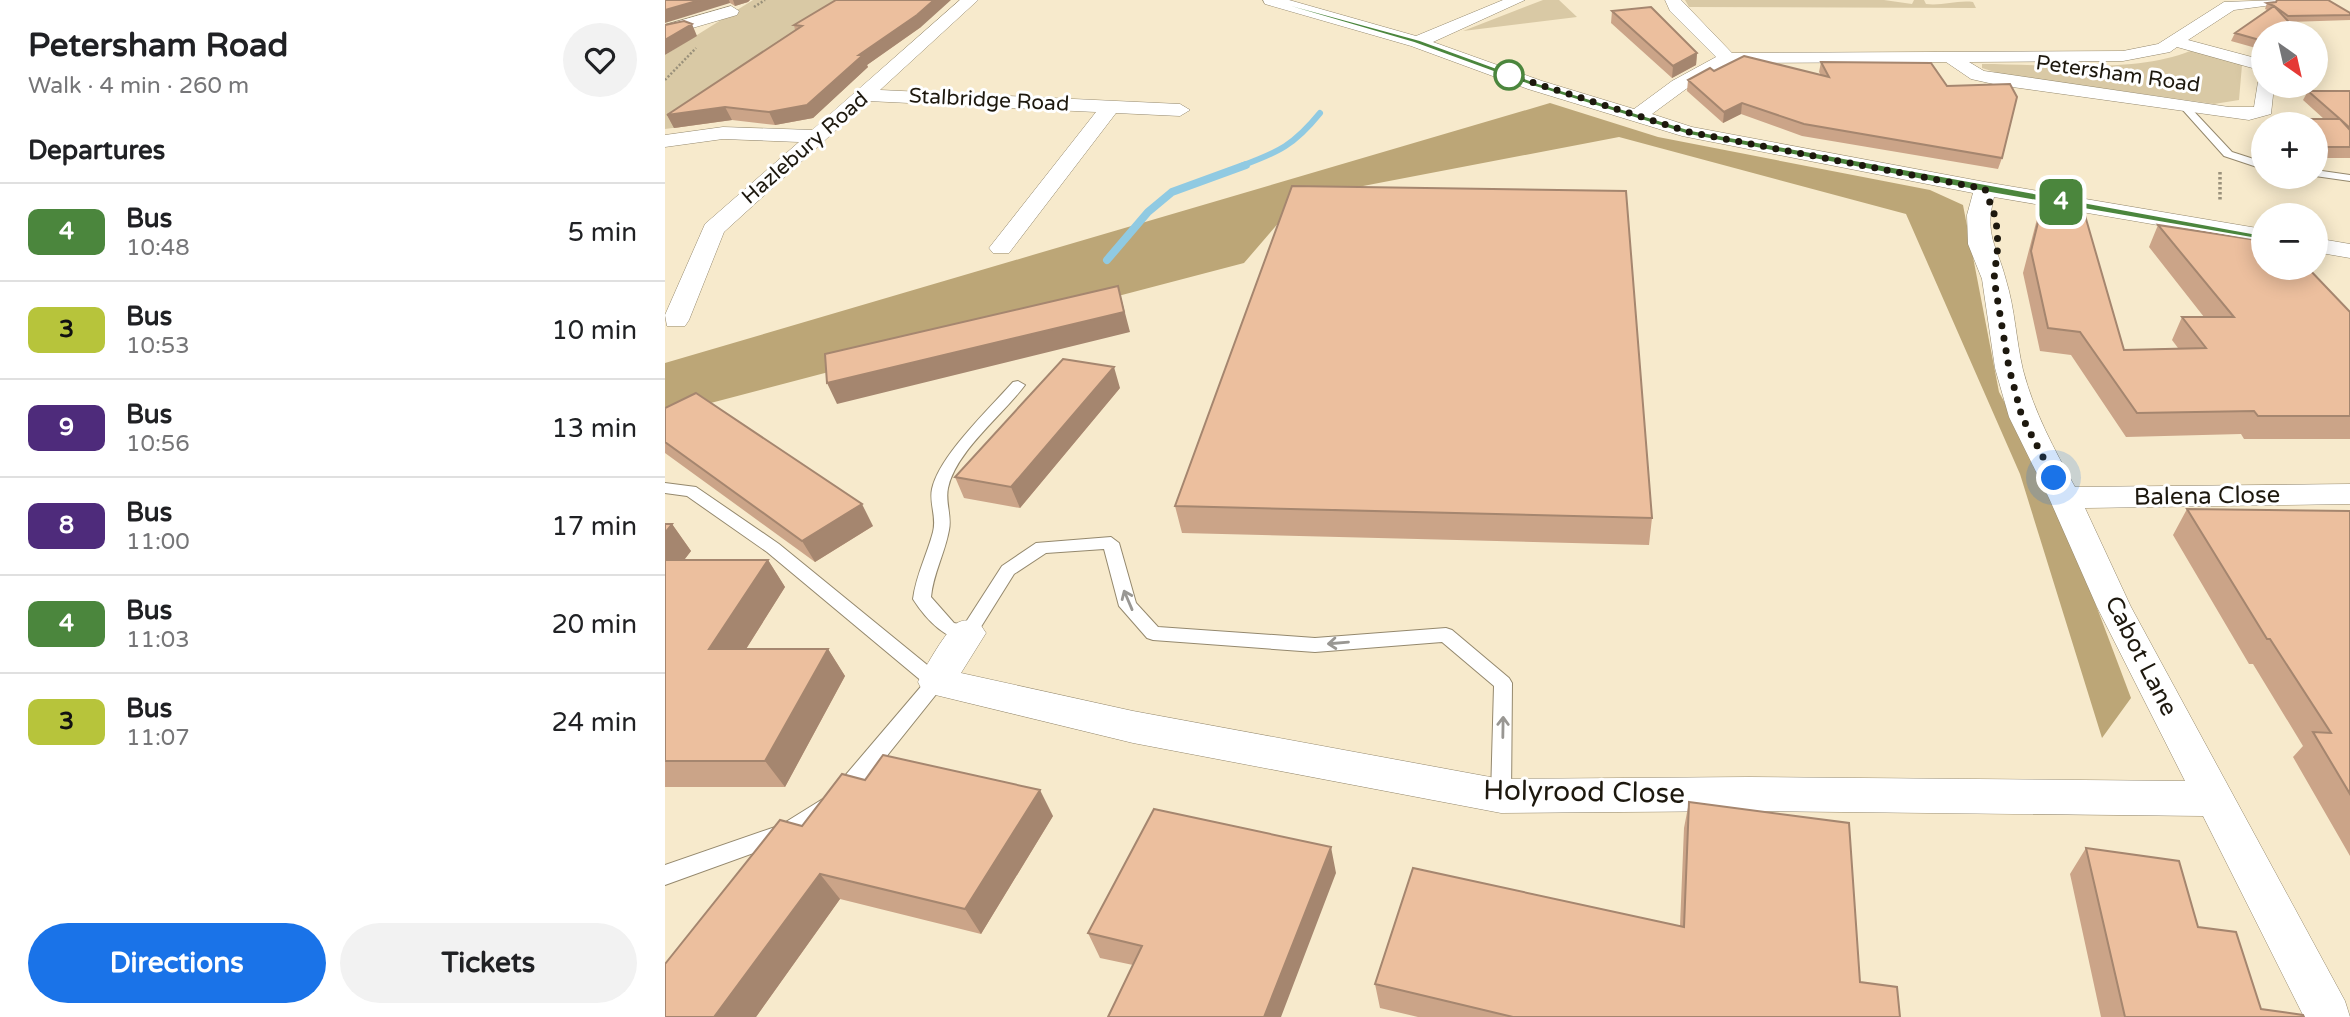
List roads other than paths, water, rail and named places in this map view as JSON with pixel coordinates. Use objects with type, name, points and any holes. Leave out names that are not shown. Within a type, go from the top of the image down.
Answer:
[{"type":"street","name":"Hazlebury Road","points":[[676,320],[713,229],[867,95],[970,0]]},
{"type":"street","points":[[1271,0],[1417,42],[1636,117],[1689,132],[1985,189],[2251,234]]},
{"type":"street","points":[[1417,42],[1517,0]]},
{"type":"street","points":[[1673,0],[1676,7],[1727,58]]},
{"type":"street","name":"Petersham Road","points":[[1636,117],[1679,85],[1727,58],[2123,56],[2155,50],[2177,41],[2215,12],[2230,6],[2272,0]]},
{"type":"street","points":[[665,31],[731,11]]},
{"type":"street","name":"Petersham Road","points":[[2177,41],[2251,63]]},
{"type":"street","name":"Petersham Road","points":[[1946,55],[1979,75],[2184,106],[2249,114],[2264,110],[2264,98]]},
{"type":"street","name":"Stalbridge Road","points":[[867,95],[1180,110]]},
{"type":"street","name":"Stalbridge Road","points":[[1001,248],[1111,106]]},
{"type":"street","points":[[665,141],[723,133],[817,136]]},
{"type":"street","name":"Cabot Lane","points":[[1985,189],[1978,215],[1980,244],[1994,279],[2009,368],[2022,417],[2065,498],[2114,607],[2329,1017]]},
{"type":"street","points":[[2328,247],[2350,251]]},
{"type":"street","name":"Balena Close","points":[[2065,498],[2350,494]]},
{"type":"street","points":[[936,682],[968,633]]},
{"type":"street","name":"Holyrood Close","points":[[936,682],[1133,727],[1501,796],[1749,793],[2216,799]]},
{"type":"lane","points":[[2184,106],[2228,154],[2251,162]]},
{"type":"lane","points":[[2328,175],[2350,178]]},
{"type":"lane","points":[[1017,385],[951,465],[940,487],[943,524],[936,553],[923,578],[922,599],[948,628],[968,633],[1008,570],[1042,547],[1111,543],[1128,606],[1153,633],[1315,645],[1446,635],[1503,683],[1501,796]]},
{"type":"lane","points":[[665,488],[691,491],[773,548],[936,682],[859,776],[824,808],[787,832],[665,875]]},
{"type":"waterway","points":[[1241,166],[1294,140],[1320,113]]},
{"type":"waterway","points":[[1107,260],[1148,212],[1172,192],[1246,165]]}]
